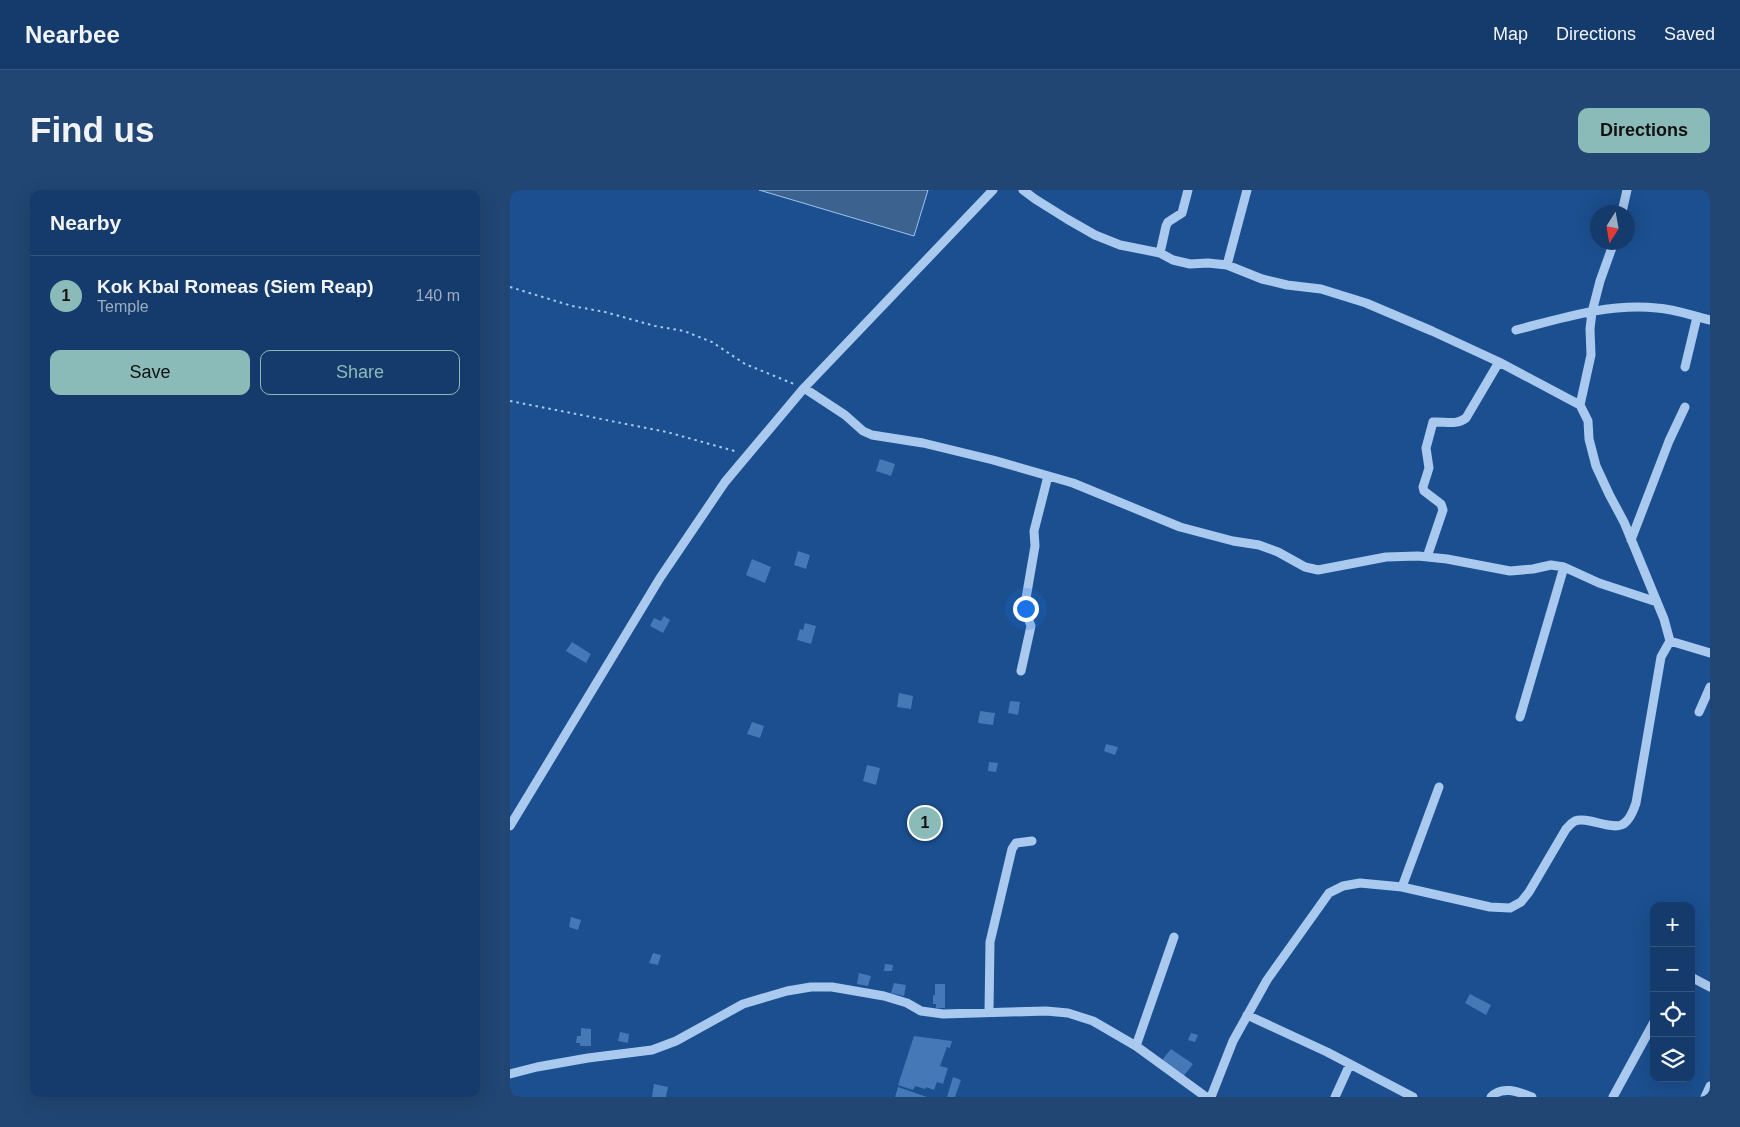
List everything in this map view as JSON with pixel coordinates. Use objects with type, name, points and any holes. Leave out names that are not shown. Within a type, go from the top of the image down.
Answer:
[{"type":"street","points":[[510,826],[660,578],[725,482],[804,388],[993,190]]},
{"type":"street","points":[[1023,190],[1095,235],[1120,244],[1160,253],[1173,260],[1190,264],[1208,263],[1227,266],[1262,279],[1287,285],[1321,289],[1366,303],[1499,362],[1580,405],[1588,421],[1589,439],[1596,466],[1608,494],[1624,522],[1664,619],[1670,641],[1661,657],[1636,802],[1632,814],[1626,823],[1620,826],[1580,819],[1573,822],[1566,829],[1529,892],[1521,902],[1510,908],[1490,907],[1402,887],[1360,883],[1343,886],[1328,893],[1267,980],[1247,1015],[1233,1041],[1212,1097]]},
{"type":"street","points":[[1160,253],[1166,226],[1168,222],[1182,214],[1188,190]]},
{"type":"street","points":[[1227,266],[1247,190]]},
{"type":"street","points":[[1624,205],[1627,190]]},
{"type":"street","points":[[1580,405],[1591,355],[1590,329],[1592,312],[1611,250]]},
{"type":"street","points":[[1516,330],[1592,312],[1632,307],[1658,308],[1710,320]]},
{"type":"street","points":[[1686,366],[1697,317]]},
{"type":"street","points":[[1427,557],[1443,510],[1441,504],[1426,493],[1423,487],[1429,468],[1426,448],[1433,422],[1453,424],[1461,422],[1466,418],[1499,362]]},
{"type":"street","points":[[804,388],[845,415],[863,432],[923,443],[993,460],[1073,483],[1180,527],[1232,541],[1259,545],[1278,552],[1305,567],[1318,570],[1386,558],[1427,557],[1510,571],[1533,570],[1551,565],[1564,567],[1605,585],[1657,602]]},
{"type":"street","points":[[1631,540],[1669,441],[1685,407]]},
{"type":"street","points":[[1021,671],[1030,626],[1025,604],[1035,546],[1034,531],[1048,476]]},
{"type":"street","points":[[1520,717],[1564,567]]},
{"type":"street","points":[[1670,641],[1710,653]]},
{"type":"street","points":[[1700,712],[1710,687]]},
{"type":"street","points":[[1402,887],[1439,787]]},
{"type":"street","points":[[989,1012],[990,942],[1012,849],[1016,843],[1032,842]]},
{"type":"street","points":[[1136,1046],[1174,937]]},
{"type":"street","points":[[1695,979],[1710,987]]},
{"type":"street","points":[[510,1074],[588,1058],[664,1047],[743,1004],[787,991],[811,987],[832,987],[884,996],[907,1003],[921,1011],[943,1014],[1046,1010],[1068,1013],[1094,1022],[1136,1046],[1206,1097]]},
{"type":"street","points":[[1247,1015],[1350,1064],[1413,1097]]},
{"type":"street","points":[[1613,1097],[1650,1029]]},
{"type":"street","points":[[1335,1097],[1350,1064]]},
{"type":"street","points":[[1705,1097],[1710,1086]]},
{"type":"street","points":[[1491,1097],[1493,1094],[1504,1090],[1532,1097]]},
{"type":"path","points":[[510,287],[572,306],[606,312],[684,332],[712,342],[745,364],[804,388]]},
{"type":"path","points":[[510,401],[667,432],[747,455]]},
{"type":"water","points":[[759,190],[928,190],[914,236]]},
{"type":"building","points":[[880,459],[895,464],[891,476],[876,471]]},
{"type":"building","points":[[798,551],[810,555],[806,569],[794,565]]},
{"type":"building","points":[[752,559],[771,567],[765,583],[746,575]]},
{"type":"building","points":[[664,616],[670,620],[663,633],[650,626],[654,618],[661,621]]},
{"type":"building","points":[[805,623],[816,626],[811,644],[797,640],[800,629],[803,630]]},
{"type":"building","points":[[572,642],[591,654],[586,663],[566,651]]},
{"type":"building","points":[[899,693],[913,696],[911,709],[897,707]]},
{"type":"building","points":[[1010,701],[1020,702],[1018,715],[1008,713]]},
{"type":"building","points":[[980,711],[995,713],[993,725],[978,723]]},
{"type":"building","points":[[752,722],[764,726],[760,738],[747,734]]},
{"type":"building","points":[[1106,744],[1118,747],[1115,755],[1104,751]]},
{"type":"building","points":[[989,762],[998,763],[996,772],[988,771]]},
{"type":"building","points":[[867,765],[880,768],[876,785],[863,781]]},
{"type":"building","points":[[571,917],[581,920],[578,930],[569,927]]},
{"type":"building","points":[[653,953],[661,955],[658,965],[649,963]]},
{"type":"building","points":[[885,964],[893,965],[892,971],[884,971]]},
{"type":"building","points":[[859,973],[871,976],[868,986],[857,984]]},
{"type":"building","points":[[894,983],[906,985],[904,996],[891,993]]},
{"type":"building","points":[[935,984],[945,984],[945,1008],[936,1008],[936,1004],[933,1004]]},
{"type":"building","points":[[1470,994],[1491,1005],[1486,1015],[1465,1003]]},
{"type":"building","points":[[581,1028],[591,1029],[591,1046],[580,1046],[580,1043],[576,1043],[577,1036],[581,1036]]},
{"type":"building","points":[[620,1032],[629,1034],[628,1043],[618,1041]]},
{"type":"building","points":[[1191,1033],[1198,1035],[1195,1042],[1188,1040]]},
{"type":"building","points":[[914,1036],[952,1041],[950,1048],[947,1047],[940,1066],[948,1068],[943,1084],[937,1082],[934,1090],[915,1086],[913,1090],[898,1085]]},
{"type":"building","points":[[1171,1049],[1193,1064],[1183,1077],[1162,1060]]},
{"type":"building","points":[[953,1077],[961,1080],[955,1097],[947,1097]]},
{"type":"building","points":[[654,1084],[668,1087],[666,1097],[652,1097]]},
{"type":"building","points":[[898,1087],[927,1097],[895,1097]]},
{"type":"place","name":"Kok Kbal Romeas (Siem Reap)","points":[[925,823]]}]
